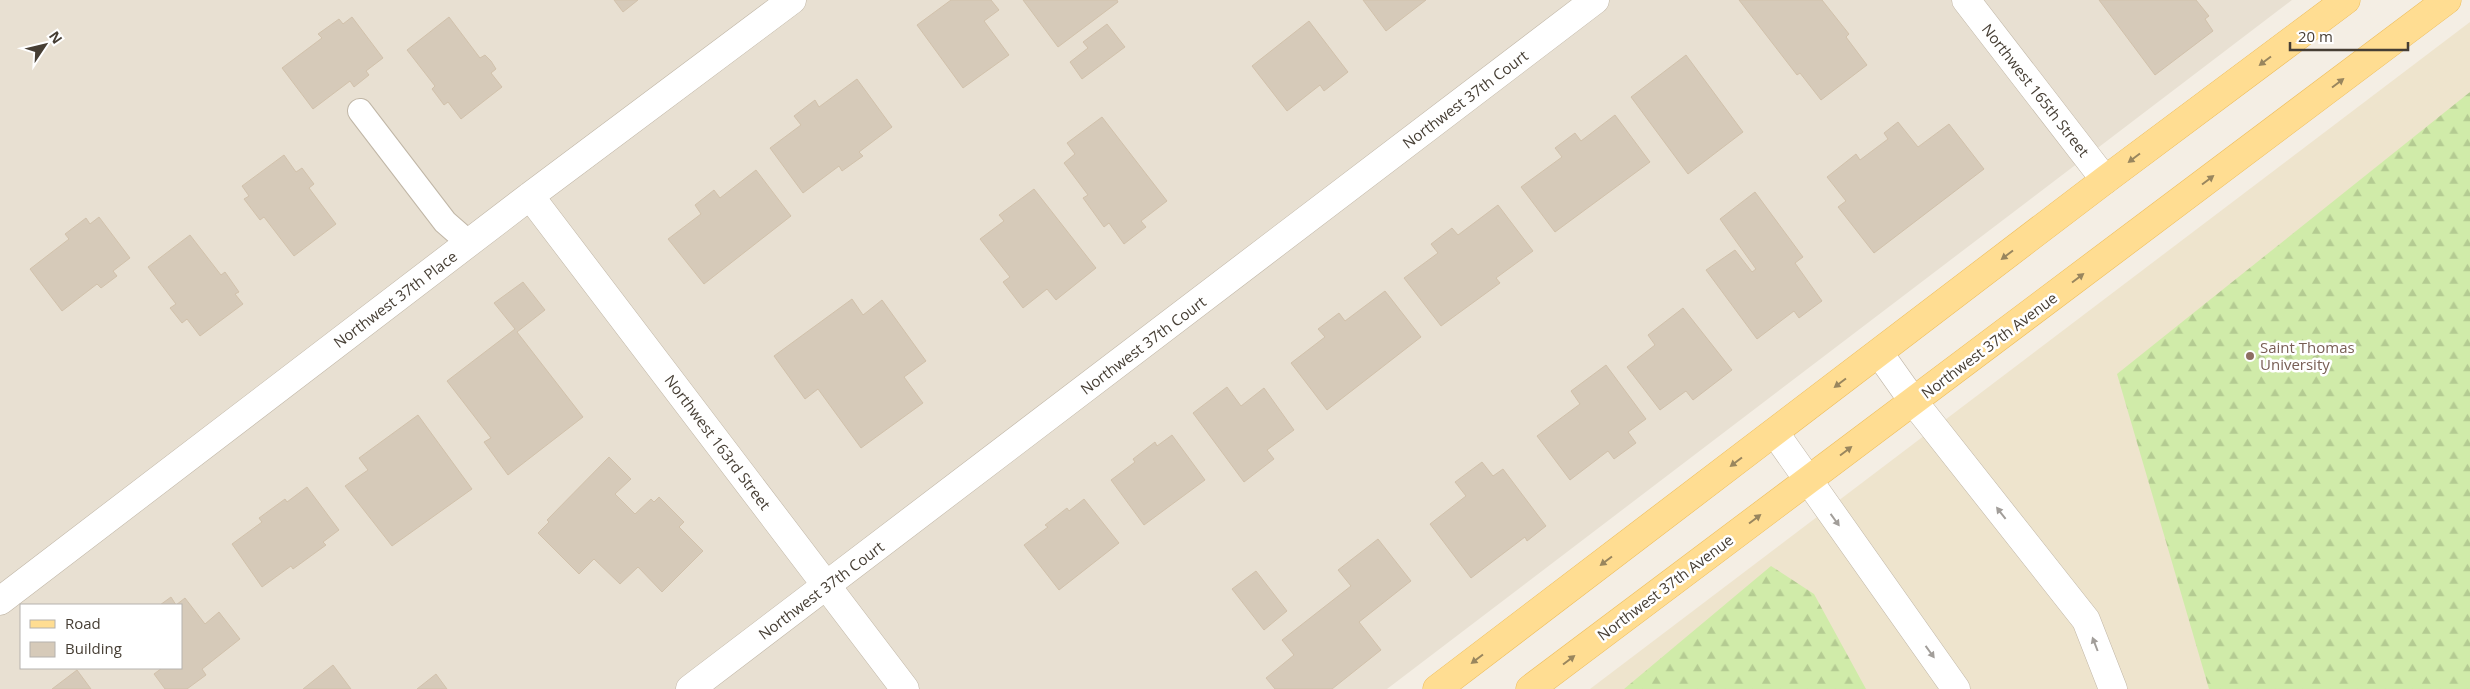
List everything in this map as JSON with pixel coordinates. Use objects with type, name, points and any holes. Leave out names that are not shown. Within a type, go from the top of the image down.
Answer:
[{"type":"main road","points":[[1437,689],[2105,180],[2346,0]]},
{"type":"main road","name":"Northwest 37th Avenue","points":[[1530,689],[2447,0]]},
{"type":"street","name":"Northwest 37th Court","points":[[690,689],[1595,0]]},
{"type":"street","name":"Northwest 165th Street","points":[[1966,0],[2105,180]]},
{"type":"street","name":"Northwest 37th Place","points":[[0,601],[786,2]]},
{"type":"street","name":"Northwest 163rd Street","points":[[530,196],[828,585],[905,689]]},
{"type":"street","points":[[1879,353],[1913,401],[2086,620],[2113,689]]},
{"type":"street","points":[[1775,433],[1806,480],[1956,689]]},
{"type":"lane","points":[[360,111],[445,222],[469,243]]},
{"type":"shaded area","points":[[0,0],[2292,0],[1387,689],[0,689]]},
{"type":"shaded area","name":"Saint Thomas University","points":[[2470,22],[2470,689],[1590,689]]},
{"type":"green space","points":[[2470,92],[2470,689],[2209,689],[2117,374]]},
{"type":"green space","points":[[1771,566],[1814,594],[1866,689],[1624,689]]},
{"type":"building","points":[[614,0],[638,0],[623,12]]},
{"type":"building","points":[[951,0],[991,0],[999,10],[984,21],[1009,55],[963,88],[917,25]]},
{"type":"building","points":[[1023,0],[1117,0],[1118,2],[1058,47]]},
{"type":"building","points":[[1363,0],[1426,0],[1386,31]]},
{"type":"building","points":[[1739,0],[1822,0],[1849,34],[1846,37],[1867,65],[1821,100],[1800,73],[1797,75]]},
{"type":"building","points":[[2099,0],[2196,0],[2209,16],[2205,19],[2213,31],[2155,75]]},
{"type":"building","points":[[352,17],[383,58],[366,71],[369,75],[354,87],[350,81],[313,109],[282,68],[322,38],[318,34],[339,19],[343,24]]},
{"type":"building","points":[[449,17],[480,58],[485,55],[491,61],[496,69],[491,73],[502,87],[461,119],[448,102],[444,105],[432,89],[435,86],[407,50]]},
{"type":"building","points":[[1309,21],[1348,72],[1324,91],[1320,85],[1287,111],[1252,66]]},
{"type":"building","points":[[1107,24],[1125,47],[1082,79],[1070,62],[1088,48],[1083,42]]},
{"type":"building","points":[[1686,55],[1743,132],[1688,174],[1631,97]]},
{"type":"building","points":[[857,79],[892,127],[859,152],[863,156],[842,171],[839,166],[803,193],[770,148],[801,125],[794,116],[815,100],[819,107]]},
{"type":"building","points":[[1615,115],[1650,162],[1555,232],[1521,187],[1562,157],[1555,148],[1575,133],[1581,141]]},
{"type":"building","points":[[1102,117],[1167,201],[1141,221],[1146,227],[1124,244],[1109,223],[1104,227],[1083,198],[1088,195],[1064,163],[1075,154],[1067,143]]},
{"type":"building","points":[[1898,122],[1918,147],[1949,124],[1984,169],[1874,253],[1838,207],[1846,201],[1827,177],[1856,154],[1860,160],[1888,139],[1884,133]]},
{"type":"building","points":[[284,155],[296,172],[302,168],[314,184],[309,188],[336,224],[294,256],[264,217],[260,220],[244,199],[249,196],[242,186]]},
{"type":"building","points":[[756,170],[791,216],[704,284],[668,239],[701,214],[695,205],[714,190],[720,198]]},
{"type":"building","points":[[1034,189],[1096,268],[1056,300],[1047,289],[1023,308],[1003,282],[1010,277],[980,239],[1004,221],[999,215]]},
{"type":"building","points":[[1755,192],[1803,257],[1795,263],[1822,301],[1799,318],[1794,311],[1757,339],[1706,270],[1735,250],[1752,272],[1756,269],[1720,219]]},
{"type":"building","points":[[1498,205],[1533,251],[1496,278],[1500,283],[1441,326],[1404,278],[1438,253],[1431,244],[1452,228],[1458,235]]},
{"type":"building","points":[[99,217],[130,258],[113,271],[117,276],[101,288],[97,284],[62,311],[30,269],[69,239],[65,234],[86,218],[90,224]]},
{"type":"building","points":[[190,235],[221,275],[225,272],[239,292],[235,294],[243,304],[200,336],[187,319],[182,323],[170,308],[176,304],[148,267]]},
{"type":"building","points":[[523,282],[545,310],[517,332],[583,417],[508,475],[484,442],[491,438],[447,381],[515,329],[494,303]]},
{"type":"building","points":[[1385,291],[1421,337],[1327,410],[1291,363],[1325,337],[1318,329],[1339,313],[1345,321]]},
{"type":"building","points":[[852,299],[863,315],[882,300],[926,361],[904,377],[923,403],[861,448],[818,389],[805,399],[774,356]]},
{"type":"building","points":[[1683,308],[1732,370],[1693,400],[1686,391],[1660,410],[1627,367],[1655,345],[1648,335]]},
{"type":"building","points":[[1606,365],[1646,419],[1628,432],[1636,443],[1614,459],[1608,451],[1570,480],[1537,436],[1580,404],[1571,391]]},
{"type":"building","points":[[1227,387],[1241,406],[1264,388],[1294,430],[1267,450],[1274,459],[1244,482],[1193,413]]},
{"type":"building","points":[[418,415],[472,489],[392,546],[345,486],[368,470],[359,458]]},
{"type":"building","points":[[1172,435],[1205,480],[1144,525],[1111,480],[1135,462],[1133,459],[1155,442],[1157,446]]},
{"type":"building","points":[[609,457],[631,479],[615,494],[635,514],[651,499],[654,502],[659,497],[684,522],[679,527],[703,551],[662,592],[638,567],[620,584],[594,559],[579,574],[538,533],[549,522],[547,520]]},
{"type":"building","points":[[1482,462],[1493,476],[1503,469],[1546,526],[1527,541],[1525,537],[1471,578],[1430,524],[1466,496],[1455,482]]},
{"type":"building","points":[[307,487],[339,530],[323,542],[326,545],[293,569],[291,566],[262,587],[232,544],[262,522],[259,518],[285,499],[287,502]]},
{"type":"building","points":[[1084,499],[1119,543],[1059,590],[1024,545],[1048,527],[1045,525],[1067,508],[1069,511]]},
{"type":"building","points":[[1378,539],[1411,581],[1359,622],[1381,650],[1332,689],[1275,689],[1266,678],[1294,655],[1282,640],[1351,586],[1338,570]]},
{"type":"building","points":[[1256,571],[1287,611],[1264,630],[1232,589]]},
{"type":"building","points":[[171,597],[175,604],[161,604]]},
{"type":"building","points":[[185,598],[205,624],[219,612],[240,639],[202,669],[206,675],[187,689],[165,689],[154,674],[161,669],[182,669],[182,604],[177,604]]},
{"type":"building","points":[[333,665],[351,689],[303,689]]},
{"type":"building","points":[[77,670],[91,689],[52,689]]},
{"type":"building","points":[[436,674],[447,689],[417,689]]},
{"type":"place","name":"Saint Thomas University","points":[[2250,356]]}]
